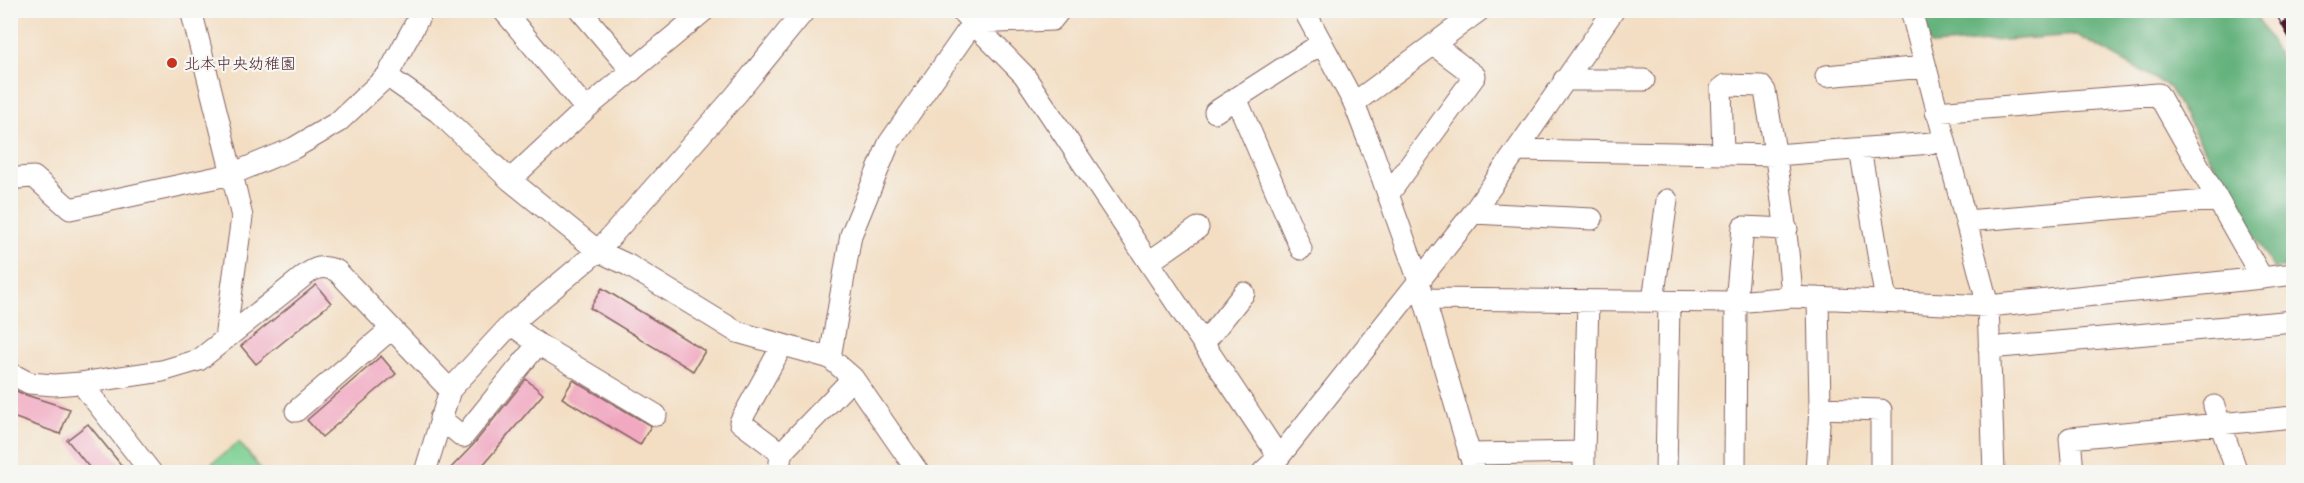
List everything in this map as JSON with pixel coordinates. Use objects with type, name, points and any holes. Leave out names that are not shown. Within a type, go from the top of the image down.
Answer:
[{"type":"street","points":[[191,10],[242,217],[225,339]]},
{"type":"street","points":[[10,182],[16,178],[34,177],[70,209],[232,174],[294,148],[338,122],[387,76],[423,10]]},
{"type":"street","points":[[503,10],[586,110]]},
{"type":"street","points":[[580,10],[632,71]]},
{"type":"street","points":[[510,180],[586,110],[705,10]]},
{"type":"street","points":[[425,472],[450,390],[511,324],[598,251],[735,96],[805,10]]},
{"type":"street","points":[[967,17],[1052,20],[1060,10]]},
{"type":"street","points":[[1304,10],[1354,103],[1421,290],[1472,463],[1584,462],[1588,301]]},
{"type":"street","points":[[1354,103],[1480,10]]},
{"type":"street","points":[[1263,472],[1280,457],[1421,290],[1564,80],[1614,11],[1629,10]]},
{"type":"street","points":[[1911,10],[1988,306],[1994,472]]},
{"type":"street","points":[[967,17],[1024,75],[1280,457]]},
{"type":"street","points":[[830,358],[850,235],[889,143],[967,17]]},
{"type":"street","points":[[1215,112],[1322,44]]},
{"type":"street","points":[[1388,195],[1475,76],[1434,45]]},
{"type":"street","points":[[1826,76],[1924,67]]},
{"type":"street","points":[[387,76],[438,112],[510,180],[598,251],[628,265],[737,332],[830,358],[853,378],[918,472]]},
{"type":"street","points":[[1564,80],[1644,80]]},
{"type":"street","points":[[1723,153],[1721,89],[1726,85],[1761,86],[1765,92],[1776,154],[1787,229],[1792,297]]},
{"type":"street","points":[[1936,112],[2158,94],[2262,278]]},
{"type":"street","points":[[1236,98],[1301,249]]},
{"type":"street","points":[[1518,150],[1776,154],[1945,142]]},
{"type":"street","points":[[1860,149],[1886,301]]},
{"type":"street","points":[[1666,472],[1661,301],[1667,200]]},
{"type":"street","points":[[1965,222],[2218,200]]},
{"type":"street","points":[[1473,213],[1592,219]]},
{"type":"street","points":[[1735,472],[1736,302],[1743,227],[1787,229]]},
{"type":"street","points":[[1149,262],[1198,228]]},
{"type":"street","points":[[10,373],[29,383],[54,385],[171,369],[199,360],[316,267],[325,266],[337,271],[450,390]]},
{"type":"street","points":[[1421,290],[1588,301],[1736,302],[1792,297],[1988,306],[2294,274]]},
{"type":"street","points":[[1204,343],[1244,293]]},
{"type":"street","points":[[1816,472],[1820,408],[1818,298]]},
{"type":"street","points":[[1989,348],[2294,321]]},
{"type":"street","points":[[511,324],[538,344],[656,415]]},
{"type":"street","points":[[296,411],[391,329]]},
{"type":"street","points":[[440,418],[463,437],[538,344]]},
{"type":"street","points":[[782,346],[740,422],[780,463],[853,378]]},
{"type":"street","points":[[81,383],[151,472]]},
{"type":"street","points":[[1820,408],[1881,410],[1881,472]]},
{"type":"street","points":[[2073,472],[2070,438],[2217,415],[2294,417]]},
{"type":"street","points":[[2217,415],[2237,472]]},
{"type":"green space","points":[[1918,11],[2254,11],[2293,82],[2293,266],[2274,269],[2168,86],[2077,35],[1931,45]]},
{"type":"green space","points":[[239,442],[263,472],[201,472]]},
{"type":"building","points":[[316,285],[331,303],[256,364],[241,346]]},
{"type":"building","points":[[602,288],[705,351],[693,371],[590,308]]},
{"type":"building","points":[[381,356],[396,374],[322,437],[307,420]]},
{"type":"building","points":[[526,379],[543,394],[477,472],[447,472],[473,445]]},
{"type":"building","points":[[573,380],[651,426],[640,445],[562,398]]},
{"type":"building","points":[[10,388],[70,409],[60,434],[10,416]]},
{"type":"building","points":[[88,424],[127,472],[93,472],[67,440]]},
{"type":"railway","points":[[2277,10],[2294,41]]},
{"type":"place","name":"北本中央幼稚園","points":[[172,63]]}]
